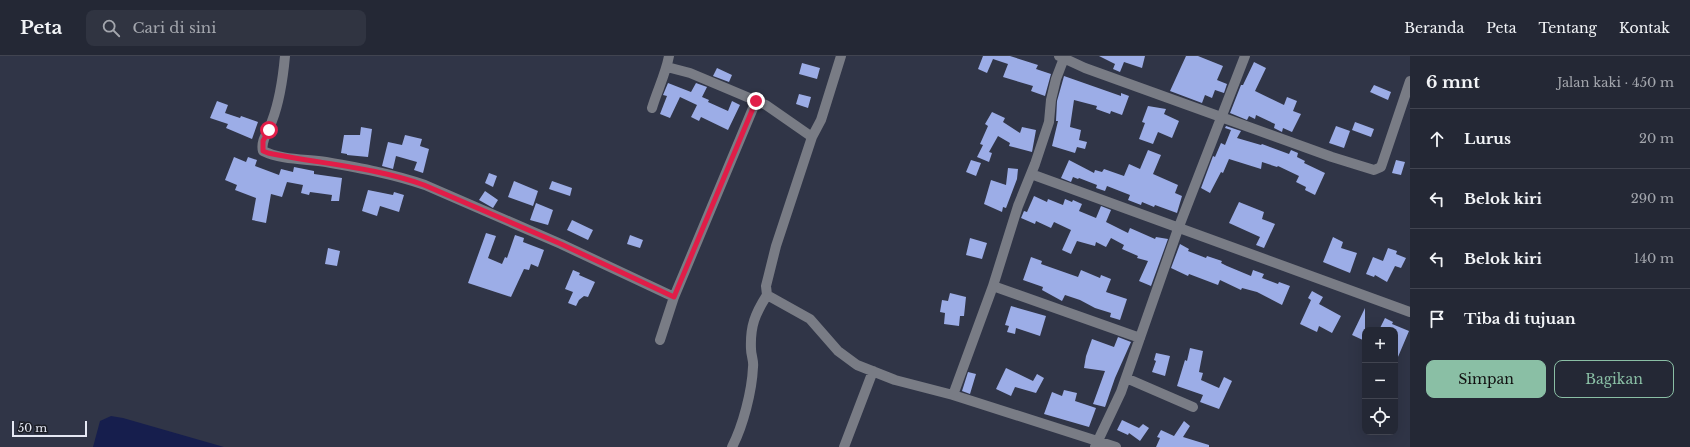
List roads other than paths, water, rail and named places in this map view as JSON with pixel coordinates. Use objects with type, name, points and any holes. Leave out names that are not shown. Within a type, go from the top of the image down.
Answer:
[{"type":"street","points":[[285,56],[280,92],[273,119],[263,141],[263,151],[286,157],[369,170],[410,180],[561,244],[674,297]]},
{"type":"street","points":[[652,108],[661,79],[667,67],[669,56]]},
{"type":"street","points":[[732,447],[750,391],[754,366],[751,350],[751,335],[756,313],[767,295],[766,286],[776,246],[812,137],[821,120],[840,56]]},
{"type":"street","points":[[1097,444],[1126,378],[1178,229],[1244,56]]},
{"type":"street","points":[[954,395],[993,286],[1018,206],[1049,122],[1050,100],[1061,57],[1332,157],[1374,170],[1382,167],[1410,81]]},
{"type":"street","points":[[667,67],[690,73],[766,105],[812,137]]},
{"type":"street","points":[[660,340],[674,297],[756,101]]},
{"type":"street","points":[[1031,174],[1178,229],[1410,312]]},
{"type":"street","points":[[993,286],[1140,338]]},
{"type":"street","points":[[767,295],[810,319],[838,351],[857,365],[895,380],[954,395],[1097,444],[1116,447]]},
{"type":"street","points":[[844,447],[873,371]]},
{"type":"street","points":[[1126,378],[1193,406]]}]
